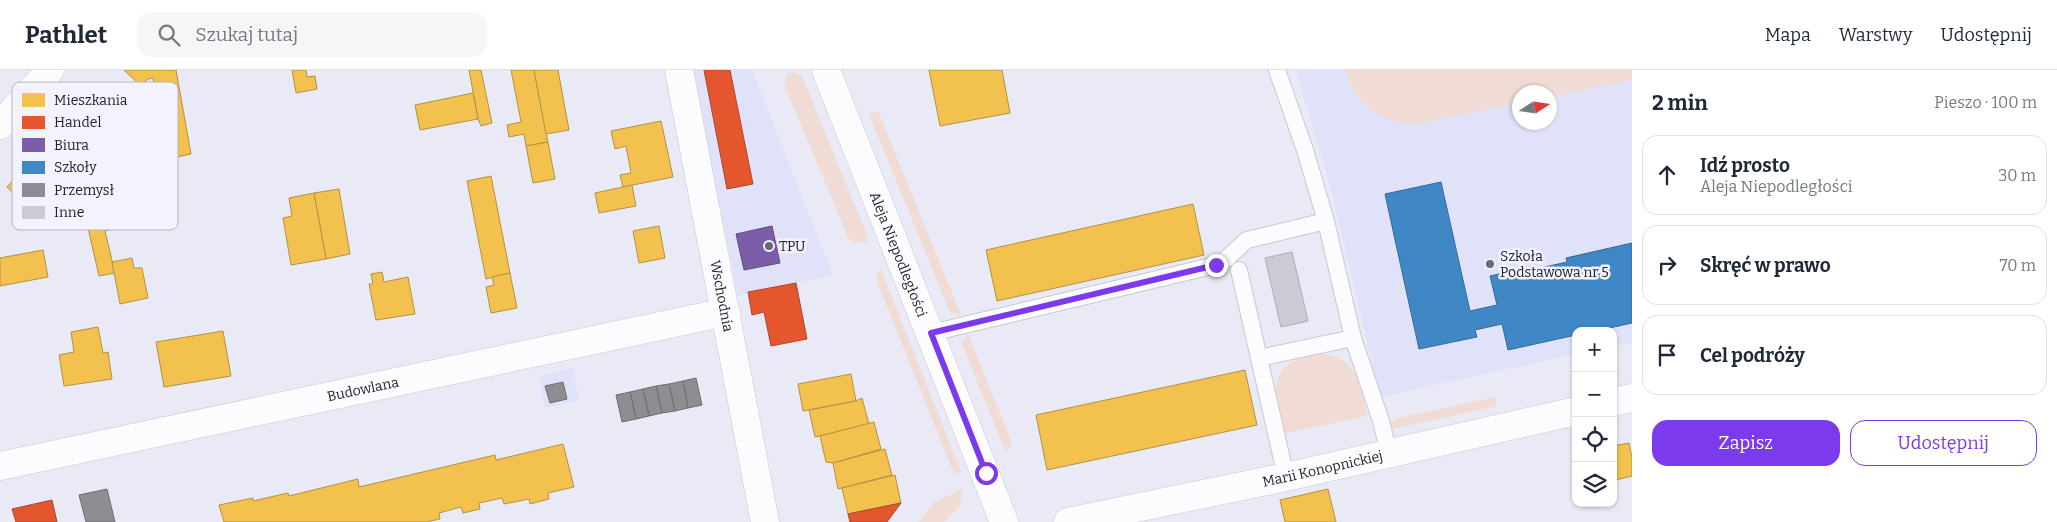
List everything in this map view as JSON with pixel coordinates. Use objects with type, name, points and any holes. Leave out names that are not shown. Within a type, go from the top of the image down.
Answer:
[{"type":"street","points":[[39,82],[50,70]]},
{"type":"street","name":"Wschodnia","points":[[679,70],[764,522]]},
{"type":"street","name":"Aleja Niepodległości","points":[[826,70],[1004,522]]},
{"type":"street","points":[[0,125],[12,112]]},
{"type":"street","name":"Budowlana","points":[[0,466],[726,312]]},
{"type":"street","points":[[1617,401],[1632,398]]},
{"type":"street","name":"Marii Konopnickiej","points":[[1068,522],[1286,477],[1572,412]]},
{"type":"lane","points":[[1277,70],[1305,150],[1326,221],[1353,338],[1381,421],[1389,454]]},
{"type":"lane","points":[[931,333],[1216,265],[1224,261],[1248,240],[1326,221]]},
{"type":"lane","points":[[1239,270],[1286,477]]},
{"type":"lane","points":[[1259,358],[1353,338]]},
{"type":"shaded area","points":[[692,70],[752,70],[833,275],[738,295]]},
{"type":"shaded area","name":"Szkoła Podstawowa nr 5","points":[[1296,70],[1632,70],[1632,343],[1617,345],[1617,327],[1572,327],[1572,355],[1380,397],[1333,197]]},
{"type":"shaded area","points":[[1345,70],[1632,70],[1632,80],[1557,96],[1557,85],[1512,85],[1512,104],[1412,125],[1389,120],[1369,109],[1354,92]]},
{"type":"shaded area","points":[[794,72],[802,76],[868,242],[853,242],[848,237],[784,84],[787,75]]},
{"type":"shaded area","points":[[878,111],[961,315],[949,310],[869,114]]},
{"type":"shaded area","points":[[881,270],[961,471],[954,474],[878,284],[876,277]]},
{"type":"shaded area","points":[[968,334],[1012,443],[1006,453],[962,344]]},
{"type":"shaded area","points":[[1322,354],[1343,361],[1356,375],[1360,384],[1367,416],[1282,434],[1276,391],[1282,371],[1291,363]]},
{"type":"shaded area","points":[[573,368],[579,401],[545,408],[539,376]]},
{"type":"shaded area","points":[[1495,397],[1497,406],[1393,429],[1388,423],[1399,418]]},
{"type":"shaded area","points":[[963,489],[959,507],[944,522],[919,522],[934,502]]},
{"type":"building: Mieszkania","points":[[124,70],[176,70],[191,154],[178,157],[178,82],[154,82],[153,78],[145,82],[137,82]]},
{"type":"building: Mieszkania","points":[[292,70],[306,70],[307,77],[315,76],[317,89],[296,93]]},
{"type":"building: Mieszkania","points":[[469,70],[481,70],[492,123],[481,126]]},
{"type":"building: Mieszkania","points":[[511,70],[534,70],[548,142],[526,146],[524,134],[509,137],[507,125],[521,122]]},
{"type":"building: Mieszkania","points":[[534,70],[558,70],[569,130],[546,134]]},
{"type":"building: Mieszkania","points":[[929,70],[1002,70],[1010,113],[940,126]]},
{"type":"building: Mieszkania","points":[[473,93],[478,119],[420,130],[415,105]]},
{"type":"building: Mieszkania","points":[[661,121],[673,177],[623,187],[620,175],[631,173],[626,146],[615,149],[611,131]]},
{"type":"building: Mieszkania","points":[[548,142],[555,179],[533,183],[526,146]]},
{"type":"building: Mieszkania","points":[[491,176],[510,273],[486,279],[467,181]]},
{"type":"building: Mieszkania","points":[[12,182],[12,192],[7,187]]},
{"type":"building: Mieszkania","points":[[632,185],[636,206],[599,213],[595,193]]},
{"type":"building: Mieszkania","points":[[339,189],[350,254],[326,259],[314,193]]},
{"type":"building: Mieszkania","points":[[314,193],[326,259],[291,265],[283,218],[292,216],[289,198]]},
{"type":"building: Mieszkania","points":[[1193,204],[1204,255],[997,301],[986,250]]},
{"type":"building: Mieszkania","points":[[659,226],[665,258],[639,263],[633,231]]},
{"type":"building: Mieszkania","points":[[88,230],[105,230],[115,273],[99,276]]},
{"type":"building: Mieszkania","points":[[43,250],[48,277],[0,286],[0,258]]},
{"type":"building: Mieszkania","points":[[132,258],[134,268],[142,268],[148,298],[120,304],[112,262]]},
{"type":"building: Mieszkania","points":[[382,272],[384,282],[408,277],[415,314],[376,320],[369,284],[373,284],[371,274]]},
{"type":"building: Mieszkania","points":[[510,273],[517,308],[491,313],[486,287],[494,285],[492,277]]},
{"type":"building: Mieszkania","points":[[98,327],[103,353],[108,352],[112,379],[64,386],[59,355],[74,352],[71,332]]},
{"type":"building: Mieszkania","points":[[223,331],[231,376],[164,387],[156,342]]},
{"type":"building: Mieszkania","points":[[1245,370],[1257,425],[1047,470],[1036,415]]},
{"type":"building: Mieszkania","points":[[851,374],[856,401],[803,411],[798,384]]},
{"type":"building: Mieszkania","points":[[862,398],[869,424],[815,437],[809,410],[856,401]]},
{"type":"building: Mieszkania","points":[[874,422],[881,449],[833,463],[826,462],[820,436]]},
{"type":"building: Mieszkania","points":[[1629,443],[1632,458],[1632,476],[1617,480],[1617,462],[1617,445]]},
{"type":"building: Mieszkania","points":[[563,444],[574,487],[548,493],[549,499],[530,504],[529,499],[504,504],[502,498],[479,503],[480,509],[463,513],[461,507],[439,513],[440,519],[426,522],[224,522],[219,505],[253,498],[253,501],[288,493],[289,496],[358,479],[359,487],[495,455],[496,460]]},
{"type":"building: Mieszkania","points":[[885,449],[892,475],[838,489],[833,463]]},
{"type":"building: Mieszkania","points":[[895,475],[901,503],[848,514],[842,488]]},
{"type":"building: Mieszkania","points":[[1328,489],[1336,522],[1285,522],[1280,500]]},
{"type":"building: Handel","points":[[704,70],[730,70],[753,184],[727,189]]},
{"type":"building: Handel","points":[[796,283],[807,339],[771,346],[764,312],[752,315],[748,292]]},
{"type":"building: Handel","points":[[52,500],[57,522],[16,522],[12,509]]},
{"type":"building: Handel","points":[[901,503],[887,522],[850,522],[848,514]]},
{"type":"building: Biura","points":[[772,226],[780,263],[744,270],[736,234]]},
{"type":"building: Szkoły","points":[[1441,182],[1470,311],[1497,305],[1490,276],[1535,266],[1536,269],[1567,262],[1566,258],[1632,243],[1632,323],[1614,327],[1572,327],[1572,336],[1508,350],[1502,324],[1475,330],[1477,337],[1419,349],[1385,194]]},
{"type":"building: Przemysł","points":[[696,378],[702,405],[688,408],[683,381]]},
{"type":"building: Przemysł","points":[[683,381],[688,408],[675,411],[669,384]]},
{"type":"building: Przemysł","points":[[563,382],[567,399],[550,403],[545,386]]},
{"type":"building: Przemysł","points":[[669,384],[675,411],[662,413],[656,386]]},
{"type":"building: Przemysł","points":[[656,386],[662,413],[649,416],[643,389]]},
{"type":"building: Przemysł","points":[[643,389],[649,416],[636,419],[630,392]]},
{"type":"building: Przemysł","points":[[630,392],[636,419],[622,422],[616,395]]},
{"type":"building: Przemysł","points":[[107,489],[115,522],[86,522],[79,495]]},
{"type":"building: Inne","points":[[1292,252],[1308,321],[1281,327],[1265,258]]},
{"type":"place","name":"TPU","points":[[769,246]]},
{"type":"place","name":"Szkoła Podstawowa nr 5","points":[[1490,264]]},
{"type":"route","points":[[986,473],[931,333],[1216,265]]}]
